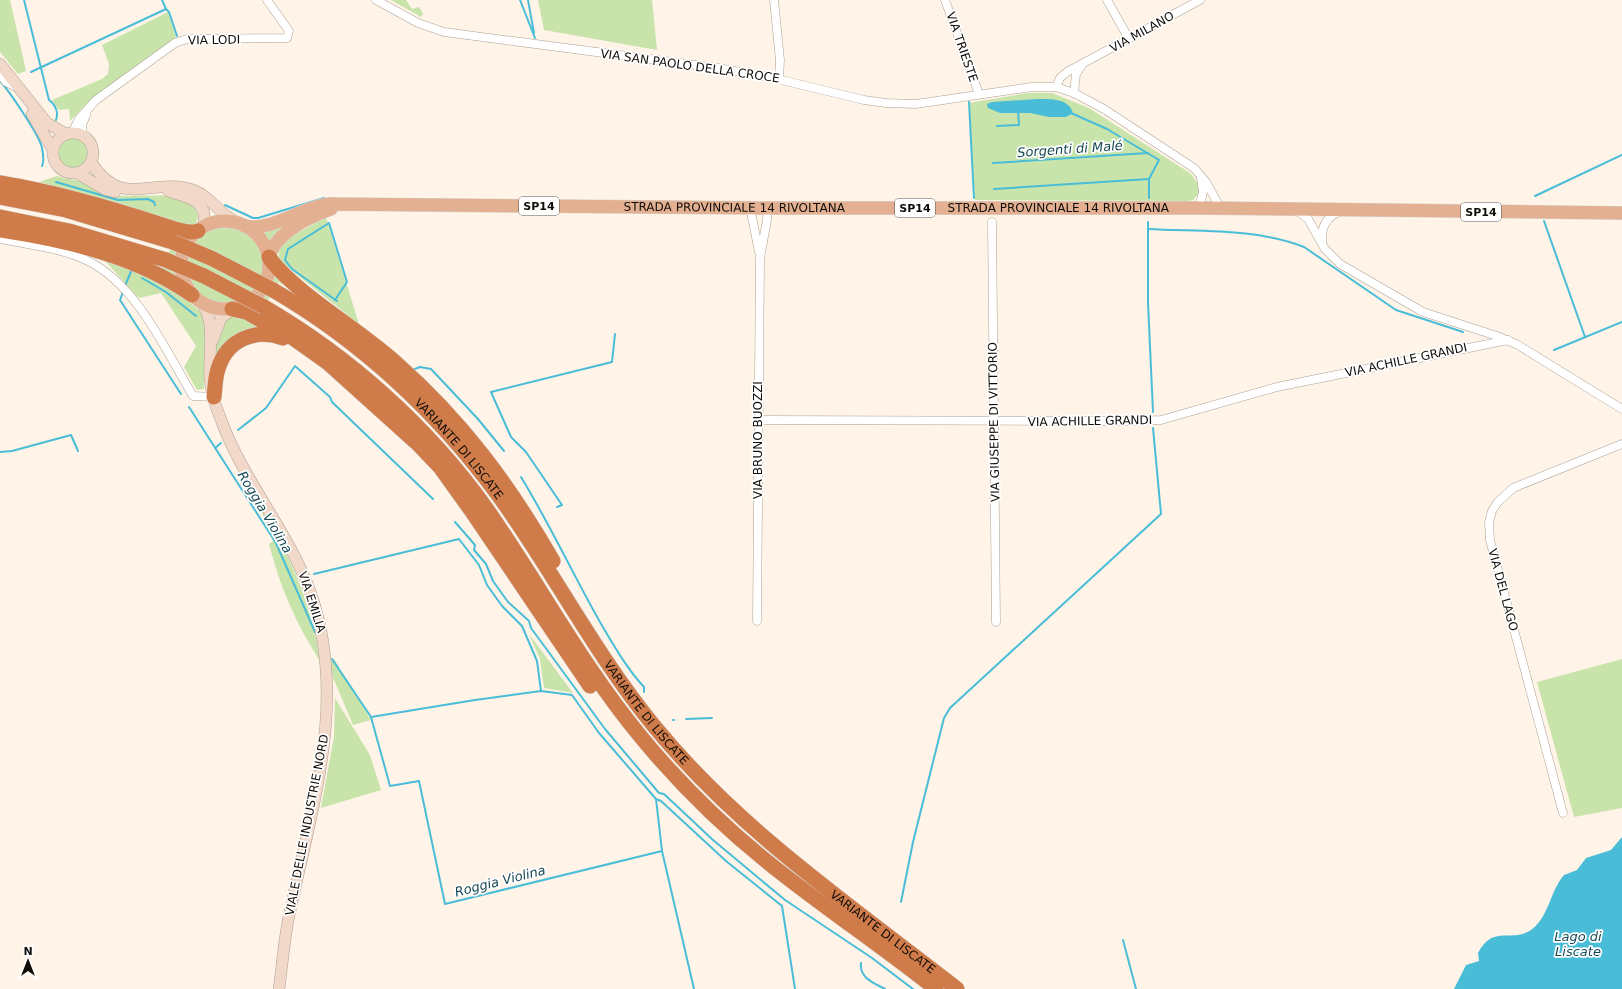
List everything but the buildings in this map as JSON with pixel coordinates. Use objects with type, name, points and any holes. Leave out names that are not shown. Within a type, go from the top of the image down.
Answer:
[{"type":"highway","points":[[0,183],[70,197],[172,228],[192,232],[200,229]]},
{"type":"highway","name":"VARIANTE DI LISCATE","points":[[0,197],[66,210],[173,242],[213,259],[274,290],[322,320],[358,347],[396,380],[459,447],[499,497],[596,646],[632,697],[679,754],[734,810],[804,871],[957,989]]},
{"type":"highway","name":"VARIANTE DI LISCATE","points":[[0,217],[69,231],[166,260],[204,276],[264,307],[311,335],[346,362],[391,401],[446,459],[485,507],[595,676],[632,727],[666,766],[717,817],[756,852],[936,989]]},
{"type":"highway","points":[[0,230],[89,249],[144,267],[196,298]]},
{"type":"highway","points":[[269,257],[283,275],[314,301],[409,374],[438,403],[470,439],[512,492],[626,681],[694,766],[734,810]]},
{"type":"highway","points":[[232,309],[244,311],[290,336],[338,372],[420,445],[440,468],[476,517],[575,667],[624,730],[658,770],[709,822],[776,880],[830,920],[866,937]]},
{"type":"highway","points":[[214,397],[218,368],[224,355],[237,342],[255,334],[272,335],[285,339],[338,372]]},
{"type":"main road","points":[[0,64],[47,123],[74,135],[92,146],[93,155],[91,162],[86,169],[77,173],[67,173],[59,168],[54,160],[53,150],[21,91]]},
{"type":"main road","points":[[53,150],[58,140],[74,135]]},
{"type":"main road","points":[[91,162],[98,173],[107,182],[120,187],[139,189]]},
{"type":"main road","points":[[77,173],[102,188],[113,192],[183,187],[194,190],[209,200],[229,219],[242,225],[260,238],[269,257],[269,274],[260,292],[248,303],[232,309],[214,308],[196,298],[183,279],[181,262],[187,243],[200,229],[220,222],[242,225]]},
{"type":"main road","points":[[160,188],[186,197],[200,205],[204,213],[200,229]]},
{"type":"main road","name":"STRADA PROVINCIALE 14 RIVOLTANA","points":[[269,257],[274,244],[283,234],[319,213],[351,204]]},
{"type":"main road","name":"STRADA PROVINCIALE 14 RIVOLTANA","points":[[242,225],[255,228],[262,227],[317,206],[351,204],[768,208],[1199,208],[1341,211],[1622,213]]},
{"type":"main road","name":"VIA EMILIA","points":[[196,298],[205,307],[209,317],[210,376],[214,397],[224,427],[250,479],[289,544],[305,576],[319,621],[326,661]]},
{"type":"main road","name":"VIA EMILIA","points":[[210,352],[221,318],[232,309]]},
{"type":"main road","name":"VIALE DELLE INDUSTRIE NORD","points":[[279,989],[288,923],[325,741],[328,703],[326,661]]},
{"type":"street","name":"VIA LODI","points":[[74,135],[93,104],[171,45],[181,41],[287,38],[289,31],[267,0]]},
{"type":"street","name":"VIA SAN PAOLO DELLA CROCE","points":[[376,0],[418,23],[444,32],[718,68],[779,79],[864,100],[886,103],[916,104],[1032,86],[1056,87],[1074,93],[1104,109],[1194,168],[1200,174],[1221,209]]},
{"type":"street","points":[[774,0],[780,60],[779,79]]},
{"type":"street","name":"VIA TRIESTE","points":[[945,0],[979,94]]},
{"type":"street","points":[[1107,0],[1128,39]]},
{"type":"street","name":"VIA MILANO","points":[[1056,87],[1058,80],[1064,73],[1200,0]]},
{"type":"street","points":[[1074,93],[1076,74],[1084,63]]},
{"type":"street","points":[[0,74],[6,82],[21,91]]},
{"type":"street","points":[[1199,208],[1203,190],[1200,174]]},
{"type":"street","name":"VIA BRUNO BUOZZI","points":[[750,207],[760,258]]},
{"type":"street","name":"VIA BRUNO BUOZZI","points":[[757,621],[760,258],[768,208]]},
{"type":"street","points":[[1295,210],[1308,219],[1322,245],[1340,264],[1414,308],[1432,316],[1508,340],[1622,409]]},
{"type":"street","points":[[1322,245],[1321,238],[1324,223],[1330,216],[1341,211]]},
{"type":"street","name":"VIA GIUSEPPE DI VITTORIO","points":[[992,222],[996,622]]},
{"type":"street","points":[[0,239],[66,253],[102,269],[121,285],[142,312],[193,396],[214,397]]},
{"type":"street","name":"VIA ACHILLE GRANDI","points":[[758,420],[995,422],[1161,420],[1277,388],[1508,340]]},
{"type":"street","name":"VIA DEL LAGO","points":[[1563,813],[1490,540],[1489,522],[1496,502],[1513,488],[1622,444]]},
{"type":"green space","points":[[0,0],[10,0],[26,71],[18,74],[0,52]]},
{"type":"green space","points":[[391,0],[406,0],[412,9],[419,7],[423,14],[421,17]]},
{"type":"green space","points":[[538,0],[652,0],[657,50],[544,30]]},
{"type":"green space","points":[[168,12],[176,37],[90,100],[70,121],[69,109],[59,110],[52,100],[102,79],[108,74],[109,64],[102,45]]},
{"type":"green space","points":[[1028,93],[1052,93],[1089,108],[1190,173],[1198,183],[1199,193],[1193,200],[1188,201],[975,200],[969,103]]},
{"type":"green space","points":[[73,138],[84,142],[88,153],[84,164],[73,168],[62,164],[58,153],[62,142]]},
{"type":"green space","points":[[57,176],[80,181],[116,195],[160,196],[183,199],[191,204],[197,212],[198,216],[196,223],[194,226],[181,225],[108,200],[39,182]]},
{"type":"green space","points":[[303,215],[270,243],[263,232]]},
{"type":"green space","points":[[326,217],[359,324],[280,261],[280,250],[285,240]]},
{"type":"green space","points":[[225,226],[240,229],[253,237],[261,250],[264,265],[261,280],[253,293],[240,301],[225,304],[210,301],[197,293],[189,280],[186,265],[189,250],[197,237],[210,229]]},
{"type":"green space","points":[[180,240],[175,255],[176,278],[161,271],[170,249]]},
{"type":"green space","points":[[105,261],[151,277],[178,292],[201,312],[205,327],[204,389],[197,390],[184,367],[196,346],[161,293],[139,298]]},
{"type":"green space","points":[[275,270],[300,295],[278,282],[268,301],[249,309],[258,300],[271,282]]},
{"type":"green space","points":[[234,315],[276,332],[254,331],[215,374],[216,344],[223,322]]},
{"type":"green space","points":[[260,508],[281,544],[299,581],[312,620],[320,661],[296,619],[278,575],[269,544],[273,541]]},
{"type":"green space","points":[[529,634],[573,693],[544,688],[540,659]]},
{"type":"green space","points":[[334,659],[371,720],[353,725],[332,675],[331,662]]},
{"type":"green space","points":[[1622,659],[1622,808],[1574,817],[1537,682]]},
{"type":"green space","points":[[335,698],[370,755],[381,790],[321,808],[334,736]]},
{"type":"water","points":[[1037,99],[1058,100],[1068,104],[1073,113],[1066,117],[1049,117],[1030,113],[1000,113],[988,108],[987,104],[992,102]]},
{"type":"water","name":"Lago di Liscate","points":[[1622,837],[1622,989],[1454,989],[1466,965],[1479,961],[1478,953],[1484,944],[1496,936],[1524,934],[1531,930],[1542,918],[1559,881],[1564,875],[1577,870],[1586,858],[1611,850]]},
{"type":"waterway","name":"Roggia Violina","points":[[24,0],[49,100],[55,106],[57,111],[56,120]]},
{"type":"waterway","points":[[31,72],[166,9],[162,0]]},
{"type":"waterway","points":[[520,0],[535,38]]},
{"type":"waterway","points":[[528,0],[534,33]]},
{"type":"waterway","points":[[166,9],[169,12],[177,36]]},
{"type":"waterway","points":[[0,81],[24,114],[40,142],[43,155],[42,166]]},
{"type":"waterway","points":[[969,102],[974,198]]},
{"type":"waterway","points":[[997,126],[1019,125],[1018,110]]},
{"type":"waterway","points":[[1071,113],[1107,129],[1159,160],[1149,179],[1149,198]]},
{"type":"waterway","name":"Sorgenti di Malé","points":[[993,163],[1148,153]]},
{"type":"waterway","points":[[1535,196],[1622,155]]},
{"type":"waterway","name":"Sorgenti di Malé","points":[[994,189],[1149,179]]},
{"type":"waterway","name":"Roggia Violina","points":[[56,182],[118,200],[148,199],[154,202],[155,205]]},
{"type":"waterway","points":[[225,205],[253,218],[258,218],[324,198]]},
{"type":"waterway","points":[[1544,221],[1585,337]]},
{"type":"waterway","points":[[1148,222],[1148,303],[1153,412]]},
{"type":"waterway","points":[[335,300],[347,282],[329,223],[288,249],[285,260],[292,269],[337,301]]},
{"type":"waterway","points":[[1148,229],[1247,234],[1285,241],[1304,247],[1396,310],[1463,332]]},
{"type":"waterway","name":"Roggia Violina","points":[[125,286],[132,269]]},
{"type":"waterway","points":[[142,278],[166,292],[196,316]]},
{"type":"waterway","name":"Roggia Violina","points":[[123,292],[120,300],[181,394]]},
{"type":"waterway","points":[[1554,350],[1622,322]]},
{"type":"waterway","points":[[557,507],[562,505],[526,452],[511,437],[491,392],[612,362],[615,334]]},
{"type":"waterway","points":[[238,430],[266,408],[295,366],[330,397],[332,402],[433,499]]},
{"type":"waterway","points":[[412,370],[420,367],[431,369],[478,419],[504,451]]},
{"type":"waterway","name":"Roggia Violina","points":[[189,407],[276,543],[315,632]]},
{"type":"waterway","points":[[901,902],[913,842],[944,718],[950,708],[1161,514],[1153,428]]},
{"type":"waterway","points":[[0,452],[12,451],[71,435],[78,451]]},
{"type":"waterway","name":"Roggia Violina","points":[[215,448],[221,443]]},
{"type":"waterway","points":[[521,477],[543,514],[604,629],[627,666],[644,687],[644,692]]},
{"type":"waterway","points":[[455,522],[475,545],[474,550],[486,564],[493,581],[508,602],[529,621],[531,628],[605,729],[659,793],[664,794],[713,840],[785,900],[872,958],[913,989]]},
{"type":"waterway","points":[[314,574],[459,539],[479,565],[487,585],[502,606],[522,626],[537,661],[541,691]]},
{"type":"waterway","name":"Roggia Violina","points":[[332,659],[371,717],[390,786],[419,781],[445,904],[662,851]]},
{"type":"waterway","name":"Roggia Violina","points":[[371,717],[541,691],[572,695],[599,733],[656,799],[661,801],[726,861],[782,906],[795,989]]},
{"type":"waterway","points":[[686,719],[712,718]]},
{"type":"waterway","name":"Roggia Violina","points":[[656,799],[662,851],[694,989]]},
{"type":"waterway","points":[[1123,940],[1136,989]]},
{"type":"waterway","points":[[861,963],[862,973],[872,982],[885,989]]}]
